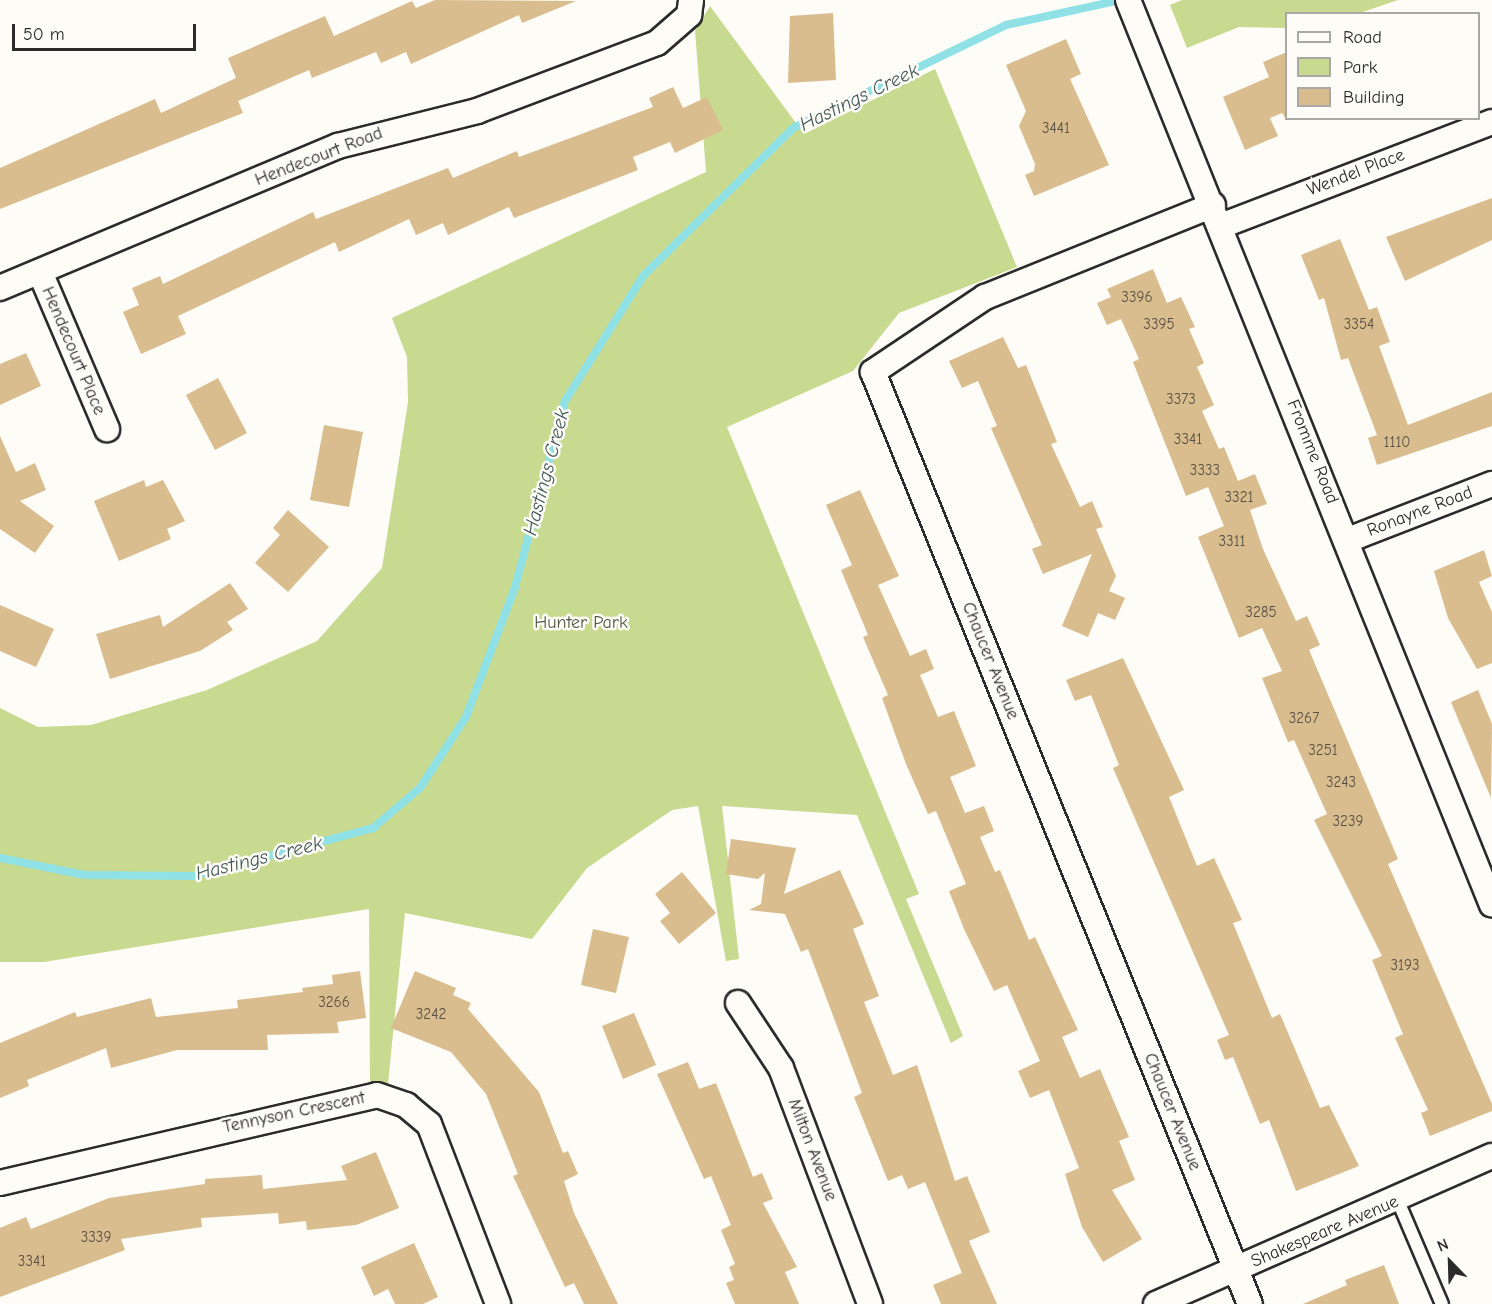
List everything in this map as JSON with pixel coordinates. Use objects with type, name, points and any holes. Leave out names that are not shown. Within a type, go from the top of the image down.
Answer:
[{"type":"street","name":"Hendecourt Road","points":[[0,288],[338,146],[477,111],[657,43],[689,15],[691,0]]},
{"type":"street","name":"Fromme Road","points":[[1131,6],[1487,880],[1492,905]]},
{"type":"street","name":"Wendel Place","points":[[1217,215],[1492,122]]},
{"type":"street","name":"Chaucer Avenue","points":[[1217,215],[985,297],[873,372],[1250,1304]]},
{"type":"street","name":"Hendecourt Place","points":[[40,272],[107,429]]},
{"type":"street","name":"Ronayne Road","points":[[1348,540],[1492,484]]},
{"type":"street","name":"Milton Avenue","points":[[738,1003],[781,1068],[870,1304]]},
{"type":"street","name":"Tennyson Crescent","points":[[0,1184],[376,1095],[406,1105],[429,1124],[498,1304]]},
{"type":"street","name":"Shakespeare Avenue","points":[[1156,1304],[1398,1201],[1492,1156]]},
{"type":"lane","points":[[1398,1201],[1442,1304]]},
{"type":"green space","points":[[1182,0],[1398,0],[1363,12],[1285,12],[1285,28],[1239,27],[1187,48],[1170,5]]},
{"type":"green space","name":"Hunter Park","points":[[710,6],[804,134],[935,69],[1017,267],[899,313],[853,371],[727,427],[919,894],[906,899],[963,1036],[951,1043],[857,815],[722,806],[739,959],[726,961],[698,806],[672,810],[587,868],[532,939],[405,913],[388,1084],[370,1086],[369,909],[44,962],[0,962],[0,708],[38,727],[91,725],[207,690],[317,641],[382,568],[408,402],[407,357],[392,318],[706,172],[695,31]]},
{"type":"building","points":[[435,0],[576,1],[522,23],[519,15],[411,64],[406,52],[381,63],[376,52],[312,78],[309,70],[238,101],[243,113],[0,209],[0,168],[155,99],[161,113],[236,78],[228,58],[325,16],[334,36],[412,1],[416,8]]},
{"type":"building","points":[[833,13],[836,80],[788,83],[790,16]]},
{"type":"building","points":[[1066,39],[1081,74],[1070,79],[1109,165],[1034,196],[1025,175],[1034,171],[1035,164],[1019,126],[1026,111],[1006,65]]},
{"type":"building","points":[[1285,53],[1285,117],[1282,113],[1270,118],[1278,136],[1245,150],[1223,97],[1269,77],[1263,62]]},
{"type":"building","points":[[673,87],[683,108],[707,97],[723,130],[675,153],[670,142],[633,157],[638,170],[514,218],[509,207],[448,235],[443,223],[416,235],[409,219],[339,252],[335,242],[178,316],[186,334],[141,354],[123,312],[139,305],[132,288],[160,276],[163,284],[313,212],[316,219],[448,168],[453,178],[517,151],[519,157],[584,133],[653,107],[649,98]]},
{"type":"building","points":[[1492,198],[1492,240],[1405,281],[1386,237]]},
{"type":"building","points":[[1340,239],[1369,310],[1377,307],[1390,342],[1379,346],[1408,425],[1492,392],[1492,426],[1377,465],[1368,438],[1377,435],[1348,358],[1341,360],[1324,298],[1319,300],[1301,255]]},
{"type":"building","points":[[1153,269],[1167,303],[1181,297],[1195,327],[1189,329],[1204,363],[1197,367],[1214,405],[1202,411],[1219,449],[1224,447],[1238,481],[1255,474],[1267,504],[1250,510],[1263,549],[1296,621],[1307,616],[1320,645],[1309,650],[1398,859],[1388,864],[1492,1104],[1492,1111],[1430,1136],[1421,1113],[1428,1110],[1395,1038],[1403,1034],[1372,960],[1382,956],[1314,820],[1327,814],[1294,740],[1288,742],[1262,678],[1282,671],[1262,628],[1239,638],[1198,537],[1224,526],[1208,487],[1186,496],[1133,362],[1139,359],[1121,319],[1107,325],[1097,303],[1111,297],[1107,289]]},
{"type":"building","points":[[1003,337],[1018,368],[1026,365],[1057,442],[1051,444],[1080,507],[1092,501],[1103,527],[1096,529],[1116,576],[1109,591],[1125,598],[1115,620],[1098,613],[1088,637],[1062,626],[1092,554],[1043,574],[1032,549],[1042,545],[991,428],[997,426],[978,381],[962,388],[949,361]]},
{"type":"building","points":[[26,353],[41,386],[0,405],[0,364]]},
{"type":"building","points":[[218,378],[247,433],[215,450],[186,395]]},
{"type":"building","points":[[324,425],[363,432],[349,507],[310,500]]},
{"type":"building","points":[[0,436],[16,472],[35,463],[46,490],[20,501],[54,526],[35,553],[0,529]]},
{"type":"building","points":[[144,480],[146,487],[163,480],[185,521],[167,529],[171,539],[119,561],[94,501]]},
{"type":"building","points":[[860,490],[899,576],[878,585],[910,656],[926,649],[934,669],[920,675],[938,717],[954,711],[976,766],[950,777],[965,813],[984,806],[994,831],[980,837],[995,872],[1000,870],[1029,940],[1035,937],[1078,1030],[1062,1037],[1080,1078],[1100,1069],[1129,1137],[1119,1141],[1135,1180],[1112,1190],[1142,1239],[1103,1262],[1082,1227],[1065,1174],[1079,1168],[1049,1090],[1030,1098],[1018,1071],[1040,1061],[1007,985],[994,991],[964,929],[949,891],[966,884],[936,811],[928,814],[906,764],[882,698],[888,695],[863,637],[868,635],[841,570],[852,565],[826,505]]},
{"type":"building","points":[[288,510],[329,547],[288,592],[255,563],[280,535],[273,528]]},
{"type":"building","points":[[1484,550],[1492,576],[1479,582],[1492,612],[1492,663],[1477,669],[1448,618],[1434,571]]},
{"type":"building","points":[[230,583],[248,609],[227,622],[233,630],[200,651],[110,679],[96,634],[160,615],[163,627]]},
{"type":"building","points":[[0,605],[54,629],[36,667],[0,651]]},
{"type":"building","points":[[1123,658],[1184,790],[1169,797],[1197,866],[1214,858],[1242,920],[1233,923],[1272,1018],[1280,1014],[1320,1108],[1329,1105],[1359,1166],[1296,1191],[1269,1120],[1260,1124],[1233,1057],[1225,1060],[1217,1040],[1229,1035],[1113,768],[1119,765],[1091,695],[1075,701],[1066,680]]},
{"type":"building","points":[[1478,690],[1492,724],[1491,798],[1451,702]]},
{"type":"building","points":[[731,839],[796,848],[784,894],[840,870],[864,924],[853,929],[879,996],[864,1002],[893,1075],[917,1065],[955,1181],[967,1176],[990,1232],[969,1241],[997,1304],[941,1304],[933,1285],[962,1273],[925,1182],[908,1189],[902,1175],[888,1181],[854,1097],[862,1093],[808,949],[801,952],[785,914],[749,910],[761,904],[765,873],[758,879],[726,874]]},
{"type":"building","points":[[682,872],[716,913],[679,944],[660,921],[670,913],[655,894]]},
{"type":"building","points":[[593,929],[629,937],[616,993],[581,985]]},
{"type":"building","points":[[360,971],[366,1018],[337,1022],[339,1033],[267,1035],[268,1050],[177,1050],[111,1068],[106,1048],[27,1080],[29,1086],[0,1098],[0,1043],[75,1012],[77,1017],[151,998],[156,1017],[238,1008],[237,1000],[303,992],[302,988],[333,984],[332,975]]},
{"type":"building","points":[[415,971],[456,988],[453,995],[471,1003],[468,1009],[539,1092],[563,1153],[568,1151],[578,1174],[564,1181],[574,1213],[618,1304],[584,1304],[574,1283],[565,1287],[513,1176],[518,1174],[486,1094],[451,1052],[391,1028]]},
{"type":"building","points":[[634,1013],[656,1065],[623,1079],[602,1026]]},
{"type":"building","points":[[688,1062],[699,1089],[716,1083],[753,1177],[762,1173],[773,1199],[763,1203],[797,1267],[785,1272],[799,1304],[735,1304],[726,1283],[734,1280],[729,1267],[735,1264],[721,1230],[731,1225],[711,1176],[704,1179],[657,1074]]},
{"type":"building","points":[[376,1152],[399,1208],[356,1225],[307,1230],[306,1221],[279,1224],[278,1213],[201,1218],[202,1227],[121,1239],[125,1250],[0,1297],[0,1228],[26,1217],[31,1229],[109,1198],[205,1184],[205,1179],[262,1175],[263,1189],[347,1180],[341,1166]]},
{"type":"building","points":[[414,1243],[438,1297],[423,1304],[395,1304],[388,1289],[374,1296],[361,1267]]},
{"type":"building","points":[[1384,1265],[1399,1304],[1303,1304],[1347,1285],[1345,1280]]},
{"type":"waterway","name":"Hastings Creek","points":[[0,858],[84,875],[193,876],[373,828],[420,788],[466,717],[515,587],[565,401],[643,276],[793,128],[1006,25],[1121,0]]}]
